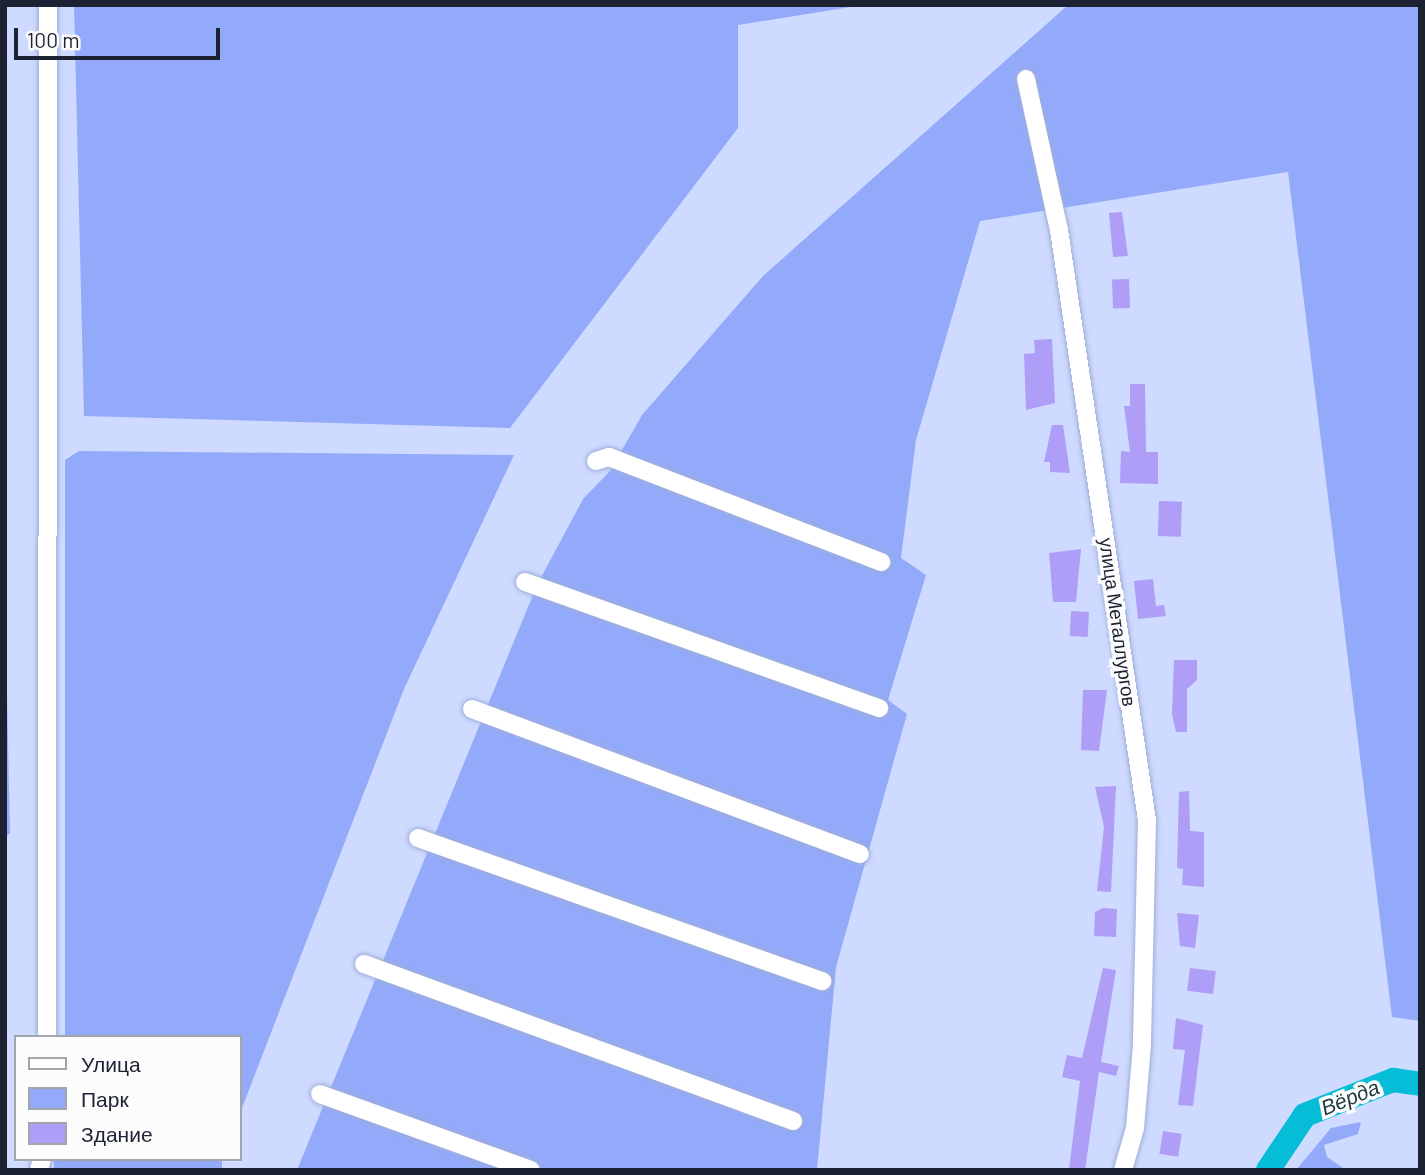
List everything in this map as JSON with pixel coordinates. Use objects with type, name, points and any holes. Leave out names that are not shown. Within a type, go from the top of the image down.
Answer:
[{"type":"street","points":[[47,1035],[48,5]]},
{"type":"street","name":"улица Металлургов","points":[[1026,79],[1059,230],[1147,820],[1142,1045],[1135,1128],[1123,1170]]},
{"type":"street","points":[[596,461],[609,457],[881,562]]},
{"type":"street","points":[[525,582],[879,708]]},
{"type":"street","points":[[472,709],[860,854]]},
{"type":"street","points":[[418,838],[822,981]]},
{"type":"street","points":[[365,964],[793,1121]]},
{"type":"street","points":[[320,1094],[531,1170]]},
{"type":"green space","points":[[74,5],[863,5],[738,25],[738,128],[510,428],[84,416]]},
{"type":"green space","points":[[1068,5],[1420,5],[1420,1021],[1392,1017],[1288,172],[980,221],[916,440],[901,558],[926,575],[888,700],[907,714],[836,967],[817,1170],[297,1170],[537,585],[583,499],[610,471],[642,415],[763,276]]},
{"type":"green space","points":[[79,451],[514,455],[404,689],[242,1108],[242,1035],[65,1035],[65,460]]},
{"type":"green space","points":[[5,601],[10,833],[5,837]]},
{"type":"green space","points":[[1361,1122],[1358,1134],[1324,1145],[1327,1157],[1346,1170],[1296,1170],[1331,1128]]},
{"type":"green space","points":[[54,1161],[222,1161],[222,1170],[54,1170]]},
{"type":"building","points":[[1122,212],[1128,256],[1113,257],[1109,213]]},
{"type":"building","points":[[1129,279],[1130,308],[1113,309],[1112,280]]},
{"type":"building","points":[[1052,339],[1055,403],[1026,410],[1024,354],[1035,353],[1034,340]]},
{"type":"building","points":[[1130,384],[1145,384],[1146,452],[1158,452],[1158,484],[1120,483],[1121,451],[1130,452],[1124,406],[1130,406]]},
{"type":"building","points":[[1052,425],[1063,425],[1070,473],[1050,472],[1050,462],[1044,462]]},
{"type":"building","points":[[1159,501],[1182,502],[1181,537],[1158,536]]},
{"type":"building","points":[[1081,549],[1076,602],[1053,602],[1049,553]]},
{"type":"building","points":[[1153,579],[1156,606],[1164,605],[1166,616],[1138,619],[1134,581]]},
{"type":"building","points":[[1071,611],[1089,612],[1088,637],[1070,636]]},
{"type":"building","points":[[1174,660],[1197,660],[1197,680],[1187,689],[1187,732],[1176,732],[1172,714]]},
{"type":"building","points":[[1083,690],[1107,690],[1099,751],[1081,750]]},
{"type":"building","points":[[1116,786],[1111,892],[1097,891],[1104,827],[1095,787]]},
{"type":"building","points":[[1189,791],[1190,831],[1204,832],[1204,887],[1182,885],[1183,869],[1177,868],[1179,792]]},
{"type":"building","points":[[1103,908],[1117,909],[1116,937],[1094,936],[1095,912]]},
{"type":"building","points":[[1177,913],[1199,915],[1195,948],[1180,946]]},
{"type":"building","points":[[1103,968],[1116,970],[1101,1062],[1119,1066],[1116,1076],[1099,1072],[1085,1170],[1069,1170],[1080,1081],[1062,1077],[1067,1055],[1082,1058]]},
{"type":"building","points":[[1190,968],[1216,971],[1213,994],[1187,991]]},
{"type":"building","points":[[1176,1018],[1203,1025],[1193,1106],[1178,1105],[1185,1050],[1173,1049]]},
{"type":"building","points":[[1163,1131],[1182,1134],[1178,1157],[1159,1154]]},
{"type":"waterway","name":"Вёрда","points":[[1268,1170],[1305,1115],[1393,1080],[1420,1084]]}]
